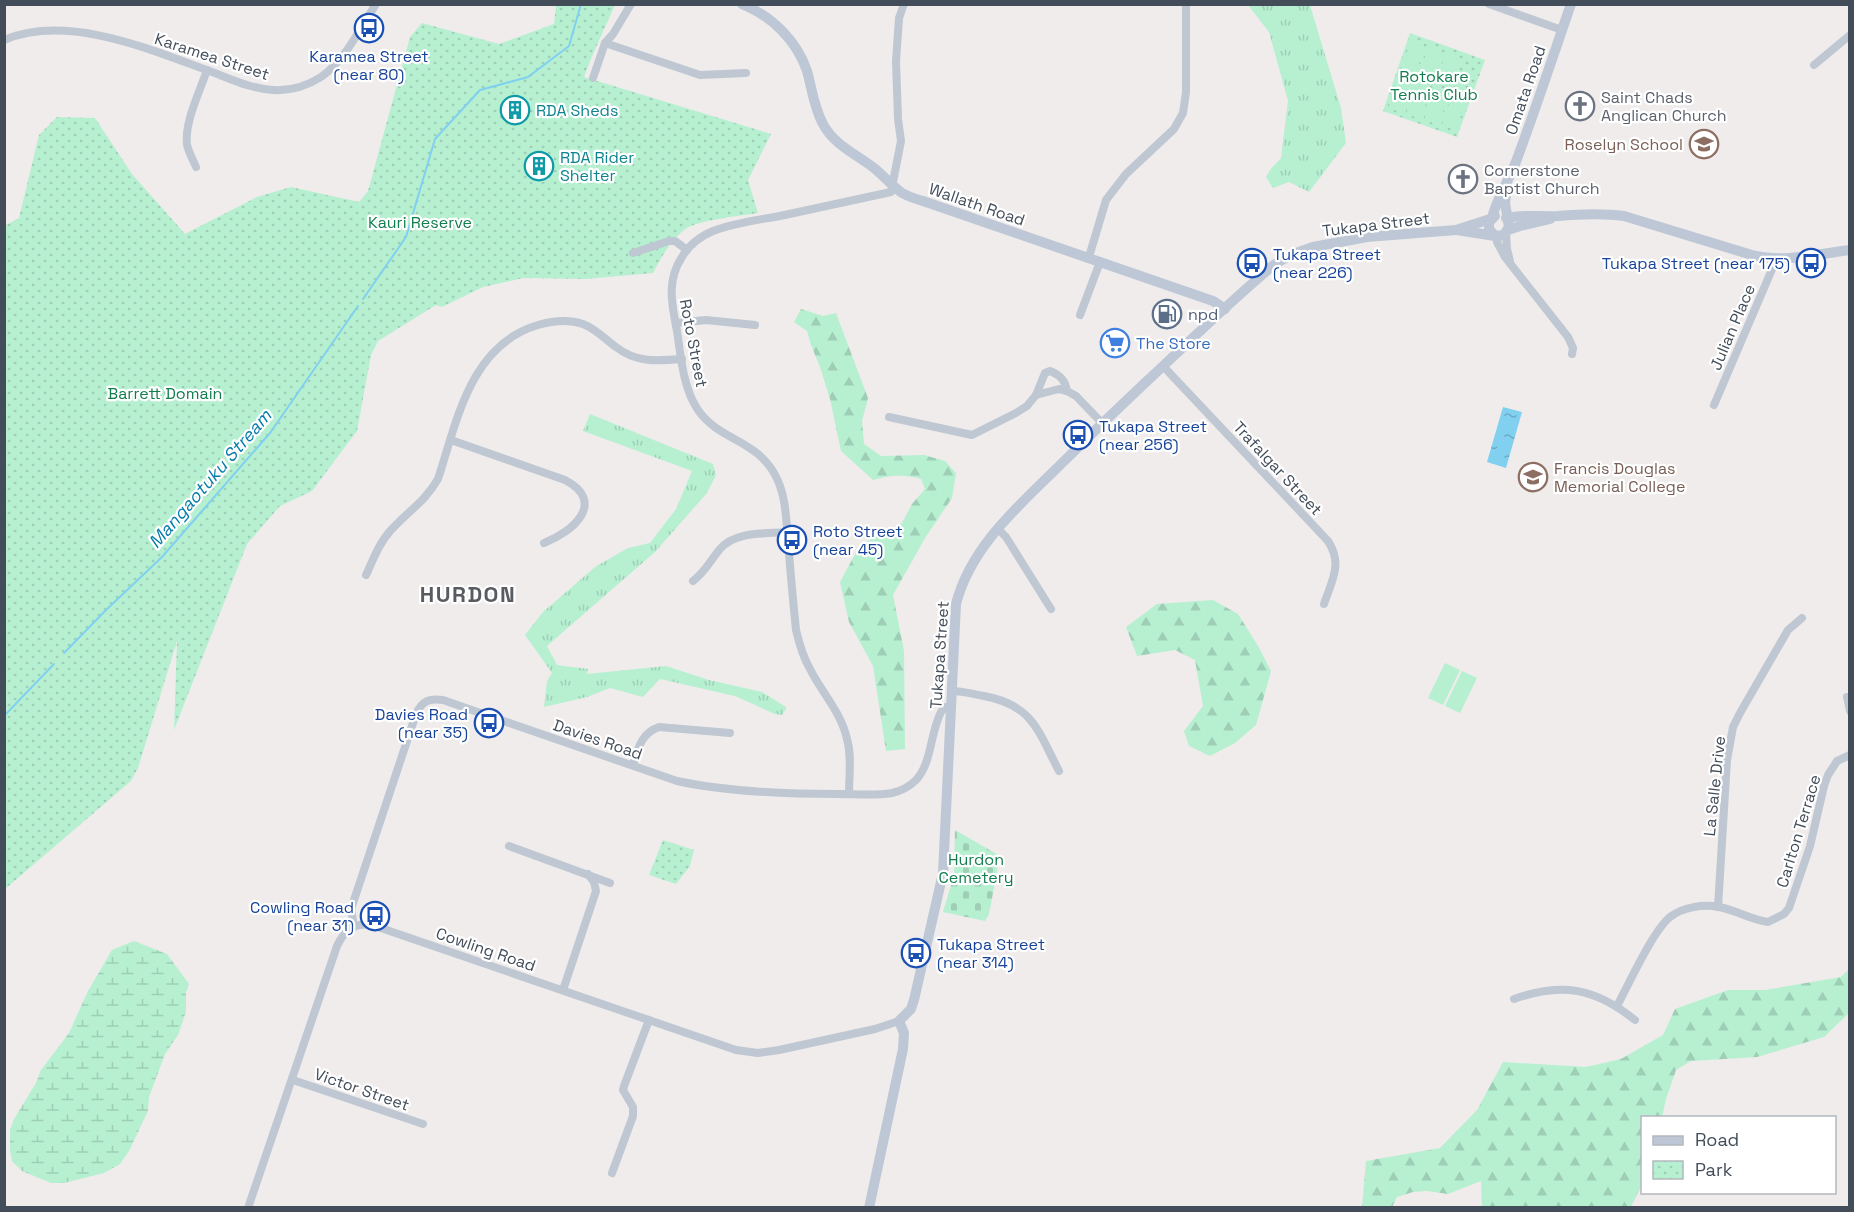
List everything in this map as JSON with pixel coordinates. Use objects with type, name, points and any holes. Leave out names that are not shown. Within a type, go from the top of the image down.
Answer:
[{"type":"street","name":"Karamea Street","points":[[4,40],[33,31],[81,33],[118,40],[255,87],[271,90],[296,87],[310,82],[333,66],[376,4]]},
{"type":"street","points":[[593,78],[605,43],[631,4]]},
{"type":"street","name":"Wallath Road","points":[[742,4],[768,18],[797,50],[807,71],[819,116],[830,135],[909,196],[1213,301],[1225,309]]},
{"type":"street","points":[[892,184],[901,141],[897,111],[896,61],[899,18],[903,4]]},
{"type":"street","points":[[1080,315],[1106,200],[1126,174],[1174,129],[1183,113],[1186,92],[1186,4]]},
{"type":"street","points":[[1489,4],[1562,30]]},
{"type":"street","name":"Omata Road","points":[[1506,218],[1507,184],[1570,4]]},
{"type":"street","points":[[1814,65],[1850,35]]},
{"type":"street","points":[[605,43],[700,75],[746,73]]},
{"type":"street","points":[[196,167],[189,152],[188,129],[207,70]]},
{"type":"street","name":"Roto Street","points":[[849,794],[849,754],[845,731],[835,709],[810,669],[796,630],[783,491],[772,470],[758,453],[716,428],[698,410],[690,396],[672,304],[672,281],[678,262],[687,250],[698,239],[715,230],[891,192],[892,184]]},
{"type":"street","name":"Omata Road","points":[[1491,219],[1500,194],[1507,184]]},
{"type":"street","name":"Tukapa Street","points":[[1506,218],[1583,213],[1624,216],[1752,255],[1773,259],[1790,259],[1850,250]]},
{"type":"street","points":[[1501,215],[1509,224],[1502,234],[1489,229],[1491,219],[1501,215]]},
{"type":"street","name":"Tukapa Street","points":[[1456,230],[1485,235],[1502,234],[1520,225],[1544,221],[1555,216]]},
{"type":"street","name":"Tukapa Street","points":[[899,1021],[911,1009],[914,1000],[943,873],[954,627],[959,593],[974,561],[998,529],[1033,491],[1102,423],[1275,264],[1314,246],[1367,237],[1456,230],[1491,219]]},
{"type":"street","points":[[1502,234],[1510,263],[1568,337],[1573,348],[1572,354]]},
{"type":"street","points":[[633,253],[669,241],[675,241],[687,250]]},
{"type":"street","name":"Julian Place","points":[[1714,405],[1773,267],[1773,259]]},
{"type":"street","points":[[675,323],[705,320],[755,325]]},
{"type":"street","points":[[366,575],[389,532],[431,492],[438,479],[470,386],[481,366],[509,338],[548,322],[571,322],[592,328],[626,354],[639,359],[654,361],[682,359]]},
{"type":"street","name":"Trafalgar Street","points":[[1163,366],[1328,541],[1337,561],[1324,604]]},
{"type":"street","points":[[889,417],[972,435],[1027,405],[1036,395],[1045,373],[1050,371],[1060,376],[1066,384],[1067,391]]},
{"type":"street","points":[[1036,395],[1051,390],[1067,391],[1076,396],[1102,423]]},
{"type":"street","points":[[451,440],[565,480],[579,489],[584,503],[581,517],[570,530],[544,543]]},
{"type":"street","points":[[998,529],[1006,537],[1051,609]]},
{"type":"street","points":[[693,581],[703,574],[718,551],[729,541],[747,536],[787,532]]},
{"type":"street","name":"La Salle Drive","points":[[1718,907],[1727,760],[1733,728],[1788,630],[1802,618]]},
{"type":"street","points":[[951,691],[1009,702],[1023,711],[1035,726],[1059,771]]},
{"type":"street","points":[[1847,697],[1850,711]]},
{"type":"street","name":"Davies Road","points":[[354,926],[351,909],[416,714],[426,701],[431,699],[443,700],[677,780],[698,785],[807,794],[891,793],[908,787],[921,773],[941,712],[945,707],[950,707]]},
{"type":"street","points":[[633,765],[639,747],[650,730],[659,728],[730,734]]},
{"type":"street","name":"Carlton Terrace","points":[[1617,1006],[1653,938],[1669,917],[1689,908],[1702,906],[1718,907],[1768,922],[1785,914],[1810,846],[1828,775],[1837,761],[1850,755]]},
{"type":"street","points":[[509,846],[610,883]]},
{"type":"street","points":[[563,990],[596,891],[594,882],[588,874]]},
{"type":"street","name":"Cowling Road","points":[[354,926],[367,924],[375,926],[736,1050],[758,1053],[875,1029],[899,1021]]},
{"type":"street","points":[[248,1208],[338,946],[345,933],[354,926]]},
{"type":"street","points":[[1514,999],[1533,993],[1566,990],[1592,995],[1617,1006],[1635,1020]]},
{"type":"street","points":[[612,1173],[633,1116],[633,1107],[623,1090],[649,1020]]},
{"type":"street","points":[[869,1208],[903,1049],[904,1033],[899,1021]]},
{"type":"street","name":"Victor Street","points":[[293,1080],[423,1124]]},
{"type":"green space","name":"Barrett Domain","points":[[556,5],[615,5],[584,77],[771,134],[748,180],[758,213],[708,221],[684,230],[670,244],[653,273],[585,279],[523,278],[483,287],[442,307],[436,305],[378,341],[371,355],[357,431],[312,491],[280,506],[247,544],[174,730],[177,641],[138,768],[131,781],[5,889],[4,229],[6,225],[19,218],[39,135],[57,117],[95,118],[132,174],[185,234],[257,197],[291,187],[359,202],[368,191],[410,37],[422,23],[499,44],[554,24]]},
{"type":"green space","points":[[1248,5],[1310,5],[1341,108],[1346,143],[1309,192],[1289,182],[1273,188],[1266,177],[1281,158],[1288,101],[1269,32]]},
{"type":"green space","name":"Rotokare Tennis Club","points":[[1410,33],[1485,60],[1457,137],[1383,111]]},
{"type":"green space","points":[[1410,42],[1425,47],[1415,75],[1401,71]]},
{"type":"green space","points":[[1428,47],[1443,52],[1433,81],[1419,76]]},
{"type":"green space","points":[[1446,53],[1461,58],[1451,87],[1436,82]]},
{"type":"green space","points":[[1398,79],[1412,84],[1403,113],[1388,108]]},
{"type":"green space","points":[[1416,85],[1430,90],[1421,119],[1406,114]]},
{"type":"green space","points":[[1434,91],[1448,96],[1439,125],[1424,120]]},
{"type":"green space","points":[[1451,97],[1466,102],[1456,130],[1442,125]]},
{"type":"green space","points":[[801,309],[823,316],[836,313],[868,398],[862,421],[864,444],[881,456],[924,455],[945,461],[956,473],[952,498],[925,538],[893,595],[904,651],[905,749],[886,751],[873,666],[849,622],[840,582],[860,545],[902,523],[912,504],[925,489],[921,479],[909,476],[891,476],[873,480],[841,451],[830,399],[807,331],[794,322]]},
{"type":"green space","points":[[590,414],[713,464],[716,475],[707,493],[655,552],[547,646],[557,665],[588,669],[587,674],[666,666],[709,680],[762,692],[786,707],[782,715],[735,696],[660,679],[643,697],[610,688],[587,697],[544,707],[547,681],[552,673],[525,635],[543,612],[595,567],[628,548],[650,543],[676,509],[692,471],[583,431]]},
{"type":"green space","points":[[1213,600],[1238,614],[1271,671],[1256,725],[1235,743],[1210,756],[1189,746],[1184,731],[1203,706],[1195,660],[1175,650],[1137,656],[1126,627],[1157,604]]},
{"type":"green space","points":[[1445,663],[1460,670],[1443,705],[1428,698]]},
{"type":"green space","points":[[1462,671],[1477,678],[1460,713],[1445,706]]},
{"type":"green space","name":"Hurdon Cemetery","points":[[955,830],[1000,856],[989,914],[985,921],[943,912],[954,875]]},
{"type":"green space","points":[[663,840],[694,850],[690,866],[676,884],[649,875]]},
{"type":"green space","points":[[134,941],[167,954],[189,984],[186,992],[186,1012],[178,1035],[165,1054],[149,1097],[148,1111],[129,1151],[120,1164],[104,1173],[64,1183],[51,1183],[22,1171],[12,1161],[10,1130],[41,1070],[69,1033],[88,991],[112,950]]},
{"type":"green space","points":[[1849,969],[1849,1013],[1824,1037],[1757,1057],[1691,1061],[1676,1070],[1662,1116],[1641,1116],[1641,1186],[1631,1207],[1482,1207],[1481,1181],[1448,1194],[1413,1192],[1397,1197],[1392,1207],[1362,1207],[1366,1161],[1440,1148],[1477,1110],[1503,1062],[1586,1067],[1621,1059],[1663,1035],[1675,1009],[1728,990],[1765,990],[1841,977]]},
{"type":"water","points":[[1503,407],[1522,412],[1506,468],[1487,462]]},
{"type":"waterway","name":"Mangaotuku Stream","points":[[363,299],[406,237],[435,139],[480,90],[528,77],[569,46],[581,4]]},
{"type":"waterway","name":"Mangaotuku Stream","points":[[64,653],[162,557],[270,433],[358,306]]},
{"type":"waterway","name":"Mangaotuku Stream","points":[[4,716],[54,664]]},
{"type":"place","name":"Karamea Street (near 80)","points":[[369,28]]},
{"type":"place","name":"Saint Chads Anglican Church","points":[[1580,106]]},
{"type":"place","name":"RDA Sheds","points":[[515,110]]},
{"type":"place","name":"Roselyn School","points":[[1704,144]]},
{"type":"place","name":"RDA Rider Shelter","points":[[539,166]]},
{"type":"place","name":"Cornerstone Baptist Church","points":[[1463,179]]},
{"type":"place","name":"Tukapa Street (near 226)","points":[[1252,263]]},
{"type":"place","name":"Tukapa Street (near 175)","points":[[1811,263]]},
{"type":"place","name":"npd","points":[[1167,314]]},
{"type":"place","name":"The Store","points":[[1115,343]]},
{"type":"place","name":"Tukapa Street (near 256)","points":[[1078,435]]},
{"type":"place","name":"Francis Douglas Memorial College","points":[[1533,477]]},
{"type":"place","name":"Roto Street (near 45)","points":[[792,540]]},
{"type":"place","name":"Davies Road (near 35)","points":[[489,723]]},
{"type":"place","name":"Cowling Road (near 31)","points":[[375,916]]},
{"type":"place","name":"Tukapa Street (near 314)","points":[[916,953]]},
{"type":"district","name":"HURDON","points":[[468,594]]},
{"type":"park label","name":"Kauri Reserve","points":[[420,222]]}]
